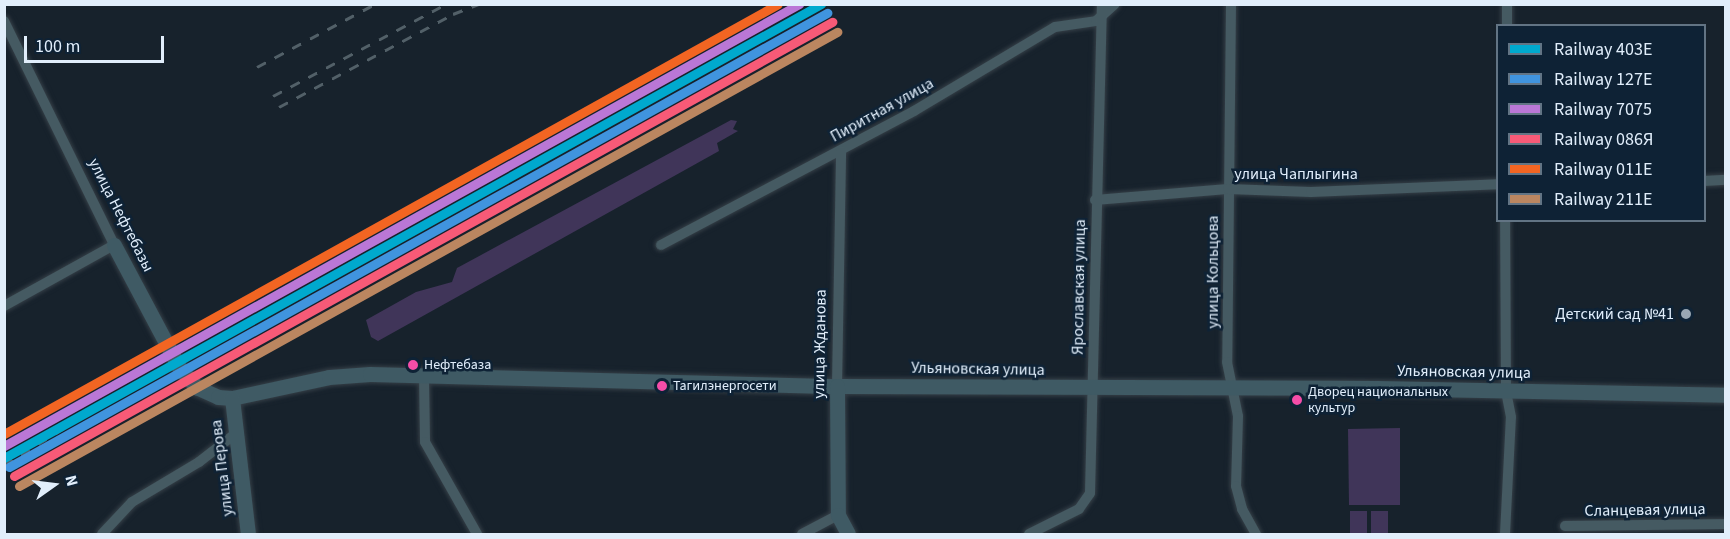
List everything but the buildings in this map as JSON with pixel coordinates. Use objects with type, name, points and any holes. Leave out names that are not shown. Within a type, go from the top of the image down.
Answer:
[{"type":"main road","name":"улица Нефтебазы","points":[[114,245],[187,379],[206,393],[232,398]]},
{"type":"main road","name":"Ульяновская улица","points":[[232,398],[340,375],[424,375],[837,386],[1725,395]]},
{"type":"main road","name":"улица Жданова","points":[[837,386],[837,515]]},
{"type":"main road","name":"улица Перова","points":[[232,398],[248,534]]},
{"type":"main road","points":[[837,515],[848,534]]},
{"type":"street","name":"Ярославская улица","points":[[1029,534],[1088,500],[1090,388],[1096,293],[1095,200],[1101,4]]},
{"type":"street","points":[[1100,19],[1115,4]]},
{"type":"street","name":"улица Кольцова","points":[[1231,4],[1227,362],[1238,416],[1236,486],[1242,509],[1256,534]]},
{"type":"street","points":[[1507,4],[1507,24]]},
{"type":"street","name":"Пиритная улица","points":[[661,245],[841,151],[1055,27],[1100,19]]},
{"type":"street","name":"улица Нефтебазы","points":[[4,21],[114,245]]},
{"type":"street","name":"улица Жданова","points":[[837,386],[841,151]]},
{"type":"street","points":[[1706,181],[1725,180]]},
{"type":"street","name":"улица Чаплыгина","points":[[1095,200],[1228,189],[1311,192],[1496,184]]},
{"type":"street","points":[[1505,222],[1506,391],[1511,417],[1505,534]]},
{"type":"street","points":[[4,306],[114,245]]},
{"type":"street","points":[[424,375],[424,442],[477,534]]},
{"type":"street","points":[[102,534],[132,502],[200,462],[235,434]]},
{"type":"street","points":[[802,534],[837,515]]},
{"type":"street","name":"Сланцевая улица","points":[[1565,526],[1725,524]]},
{"type":"shaded area","points":[[731,120],[737,121],[733,129],[738,131],[717,143],[719,151],[378,341],[371,337],[366,320],[416,292],[452,282],[457,268]]},
{"type":"shaded area","points":[[1400,428],[1400,505],[1349,505],[1348,429]]},
{"type":"shaded area","points":[[1350,511],[1367,511],[1367,534],[1350,534]]},
{"type":"shaded area","points":[[1371,511],[1388,511],[1388,534],[1371,534]]},
{"type":"railway","points":[[257,67],[375,4]]},
{"type":"railway","points":[[273,96],[446,4]]},
{"type":"railway","points":[[279,107],[453,14],[479,4]]},
{"type":"railway","points":[[4,465],[115,397]]},
{"type":"rail line","name":"011Е","points":[[4,434],[778,4]]},
{"type":"rail line","name":"7075","points":[[4,446],[799,4]]},
{"type":"rail line","name":"403Е","points":[[4,458],[821,4]]},
{"type":"rail line","name":"127Е","points":[[9,467],[827,13]]},
{"type":"rail line","name":"086Я","points":[[14,476],[832,22]]},
{"type":"rail line","name":"211Е","points":[[19,486],[837,32]]},
{"type":"place","name":"Детский сад №41","points":[[1686,314]]},
{"type":"place","name":"Нефтебаза","points":[[413,365]]},
{"type":"place","name":"Тагилэнергосети","points":[[662,386]]},
{"type":"place","name":"Дворец национальных культур","points":[[1297,400]]}]
